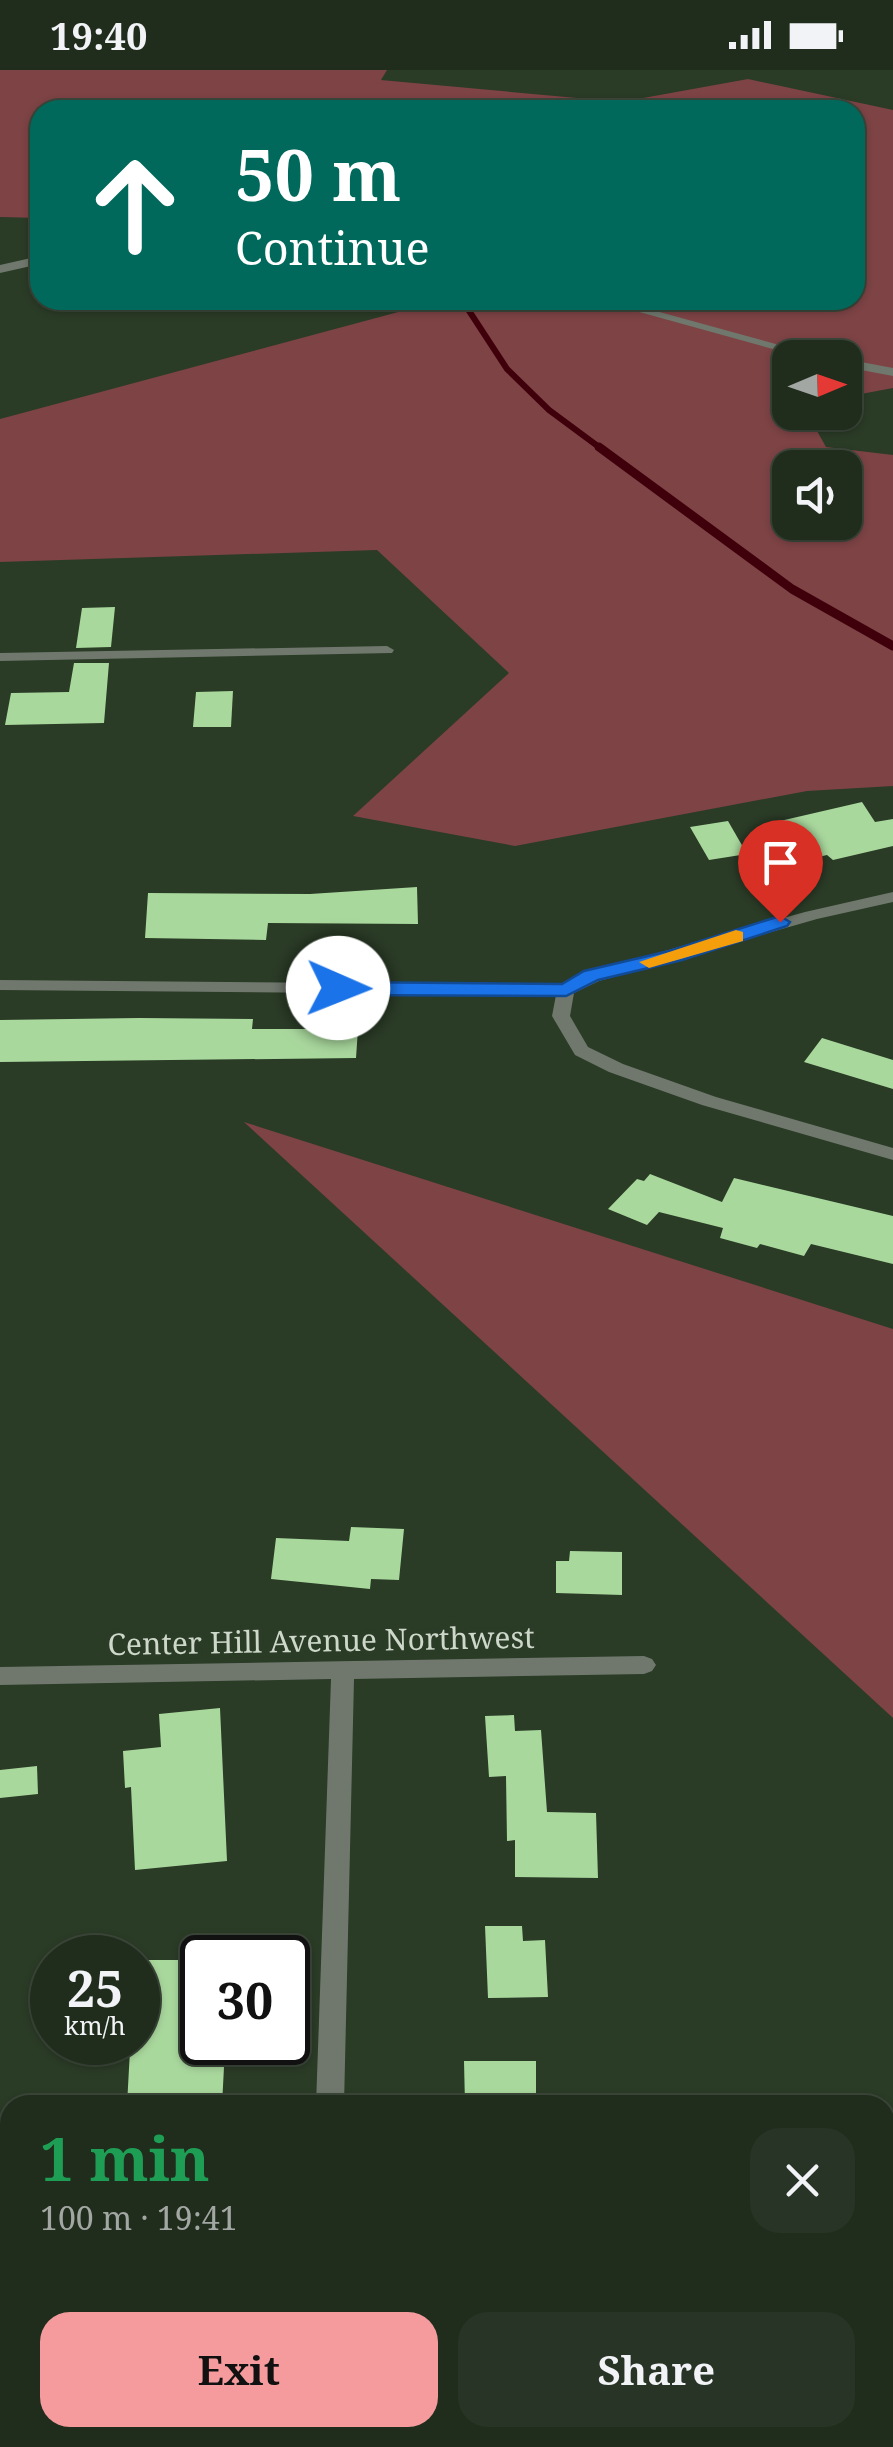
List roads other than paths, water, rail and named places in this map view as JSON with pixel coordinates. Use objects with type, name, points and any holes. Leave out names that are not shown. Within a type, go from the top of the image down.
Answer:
[{"type":"street","points":[[0,269],[30,262]]},
{"type":"street","points":[[640,310],[772,345]]},
{"type":"street","points":[[862,366],[893,372]]},
{"type":"street","points":[[0,657],[387,650]]},
{"type":"street","points":[[0,985],[566,990],[591,976],[675,956],[816,911],[893,896]]},
{"type":"street","points":[[566,990],[561,1016],[581,1051],[709,1102],[893,1154]]},
{"type":"street","name":"Center Hill Avenue Northwest","points":[[0,1676],[644,1665]]},
{"type":"street","points":[[330,2095],[343,1668]]},
{"type":"waterway","points":[[469,310],[507,369],[549,410],[603,450]]},
{"type":"waterway","points":[[599,447],[792,589],[893,646]]}]
